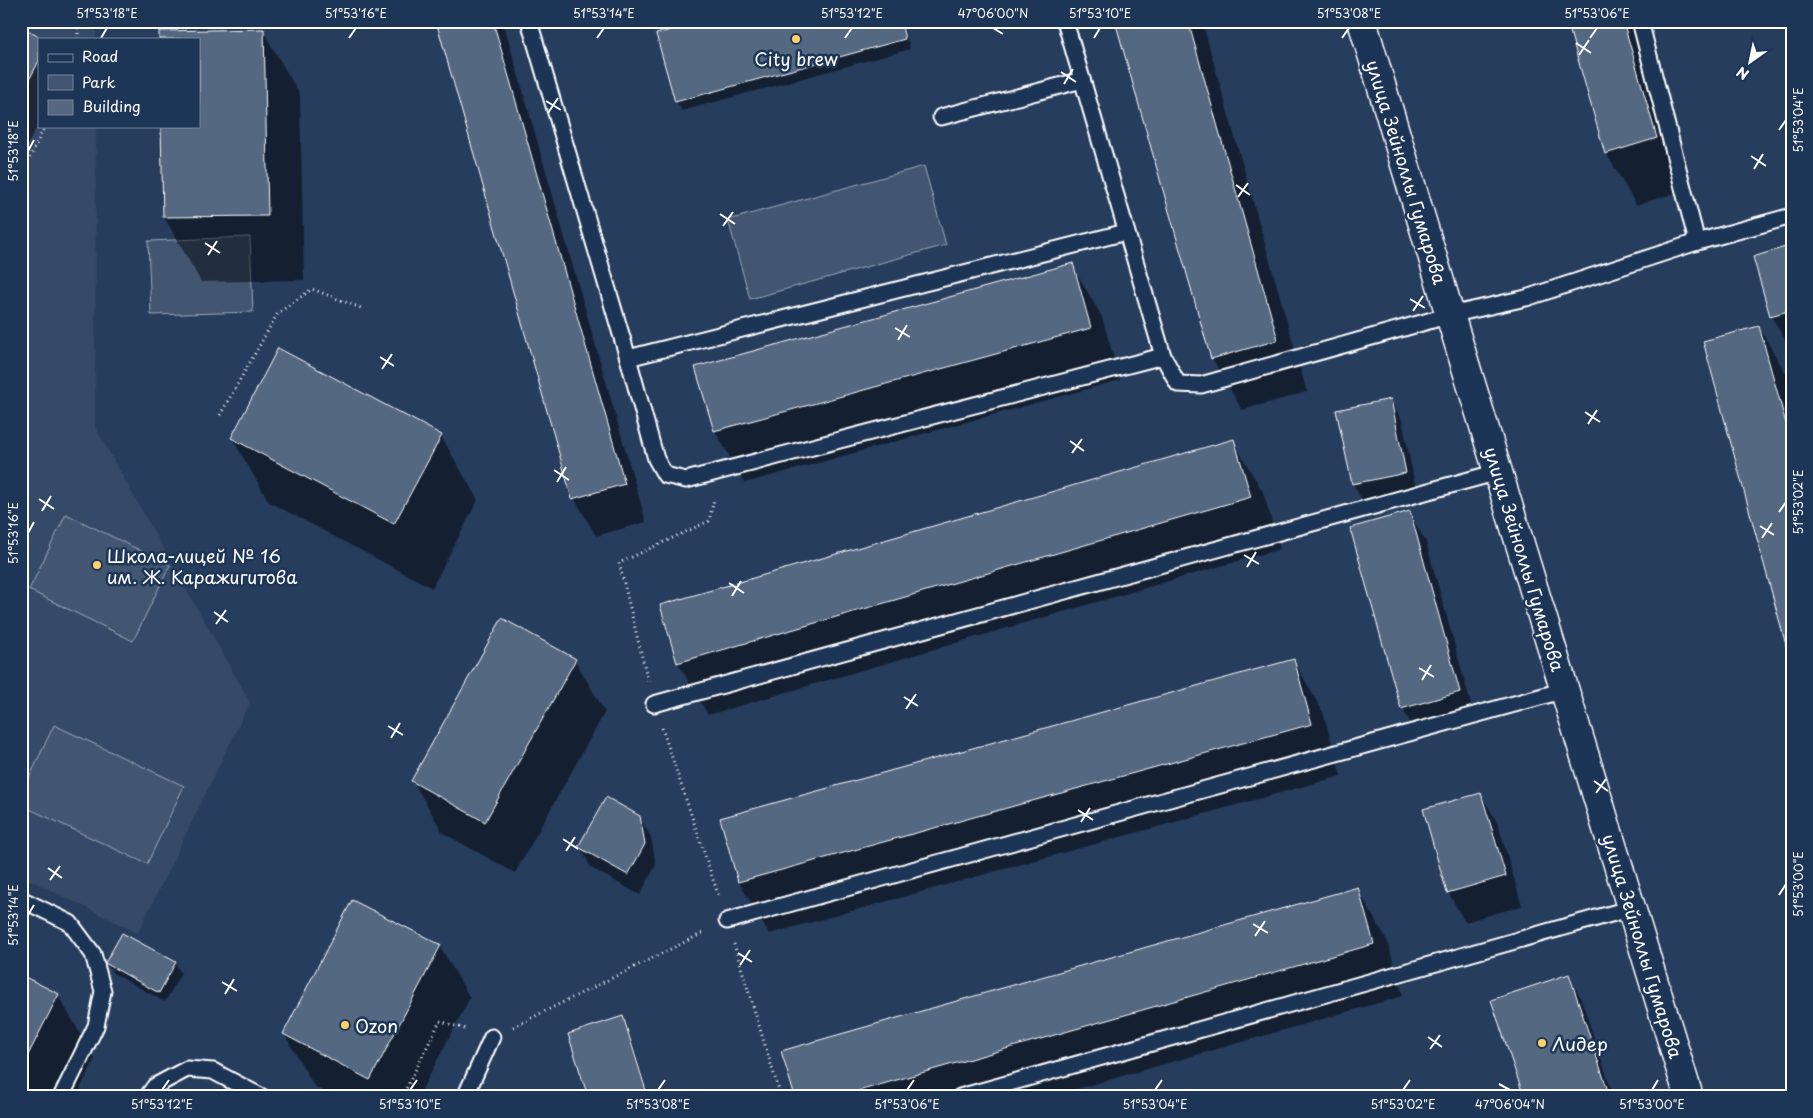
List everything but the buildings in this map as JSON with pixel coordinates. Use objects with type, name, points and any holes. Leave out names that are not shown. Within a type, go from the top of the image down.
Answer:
[{"type":"main road","name":"улица Зейноллы Гумарова","points":[[1362,21],[1689,1097]]},
{"type":"lane","points":[[529,21],[656,458],[665,475],[686,480],[1163,356]]},
{"type":"lane","points":[[1065,21],[1163,356],[1178,384],[1201,385],[1450,315],[1526,298],[1696,242],[1792,216]]},
{"type":"lane","points":[[1640,21],[1696,242]]},
{"type":"lane","points":[[941,118],[1082,80]]},
{"type":"lane","points":[[628,358],[1126,232]]},
{"type":"lane","points":[[654,704],[1498,472]]},
{"type":"lane","points":[[727,921],[1565,690]]},
{"type":"lane","points":[[21,899],[70,923],[93,954],[103,992],[96,1026],[61,1097]]},
{"type":"lane","points":[[960,1097],[1632,908]]},
{"type":"lane","points":[[465,1097],[492,1037]]},
{"type":"lane","points":[[147,1097],[155,1086],[187,1069],[213,1071],[262,1097]]},
{"type":"path","points":[[78,21],[78,38]]},
{"type":"path","points":[[21,176],[44,128]]},
{"type":"path","points":[[220,415],[278,313],[312,289],[361,308]]},
{"type":"path","points":[[719,471],[710,521],[620,563],[654,704],[727,921],[781,1097]]},
{"type":"path","points":[[402,1097],[440,1021],[492,1037],[727,921]]},
{"type":"shaded area","name":"Школа-лицей № 16 им. Ж. Каражигитова","points":[[21,21],[96,21],[96,38],[38,38],[38,128],[96,128],[95,427],[250,702],[138,933],[21,876]]},
{"type":"green space","points":[[924,166],[946,245],[750,299],[728,220]]},
{"type":"green space","points":[[250,237],[253,312],[151,315],[148,241]]},
{"type":"green space","points":[[66,514],[170,565],[133,641],[29,590]]},
{"type":"green space","points":[[54,725],[184,786],[147,864],[21,805],[21,795]]},
{"type":"place","name":"City brew","points":[[796,39]]},
{"type":"place","name":"Школа-лицей № 16 им. Ж. Каражигитова","points":[[97,565]]},
{"type":"place","name":"Ozon","points":[[345,1025]]},
{"type":"place","name":"Лидер","points":[[1542,1043]]}]
